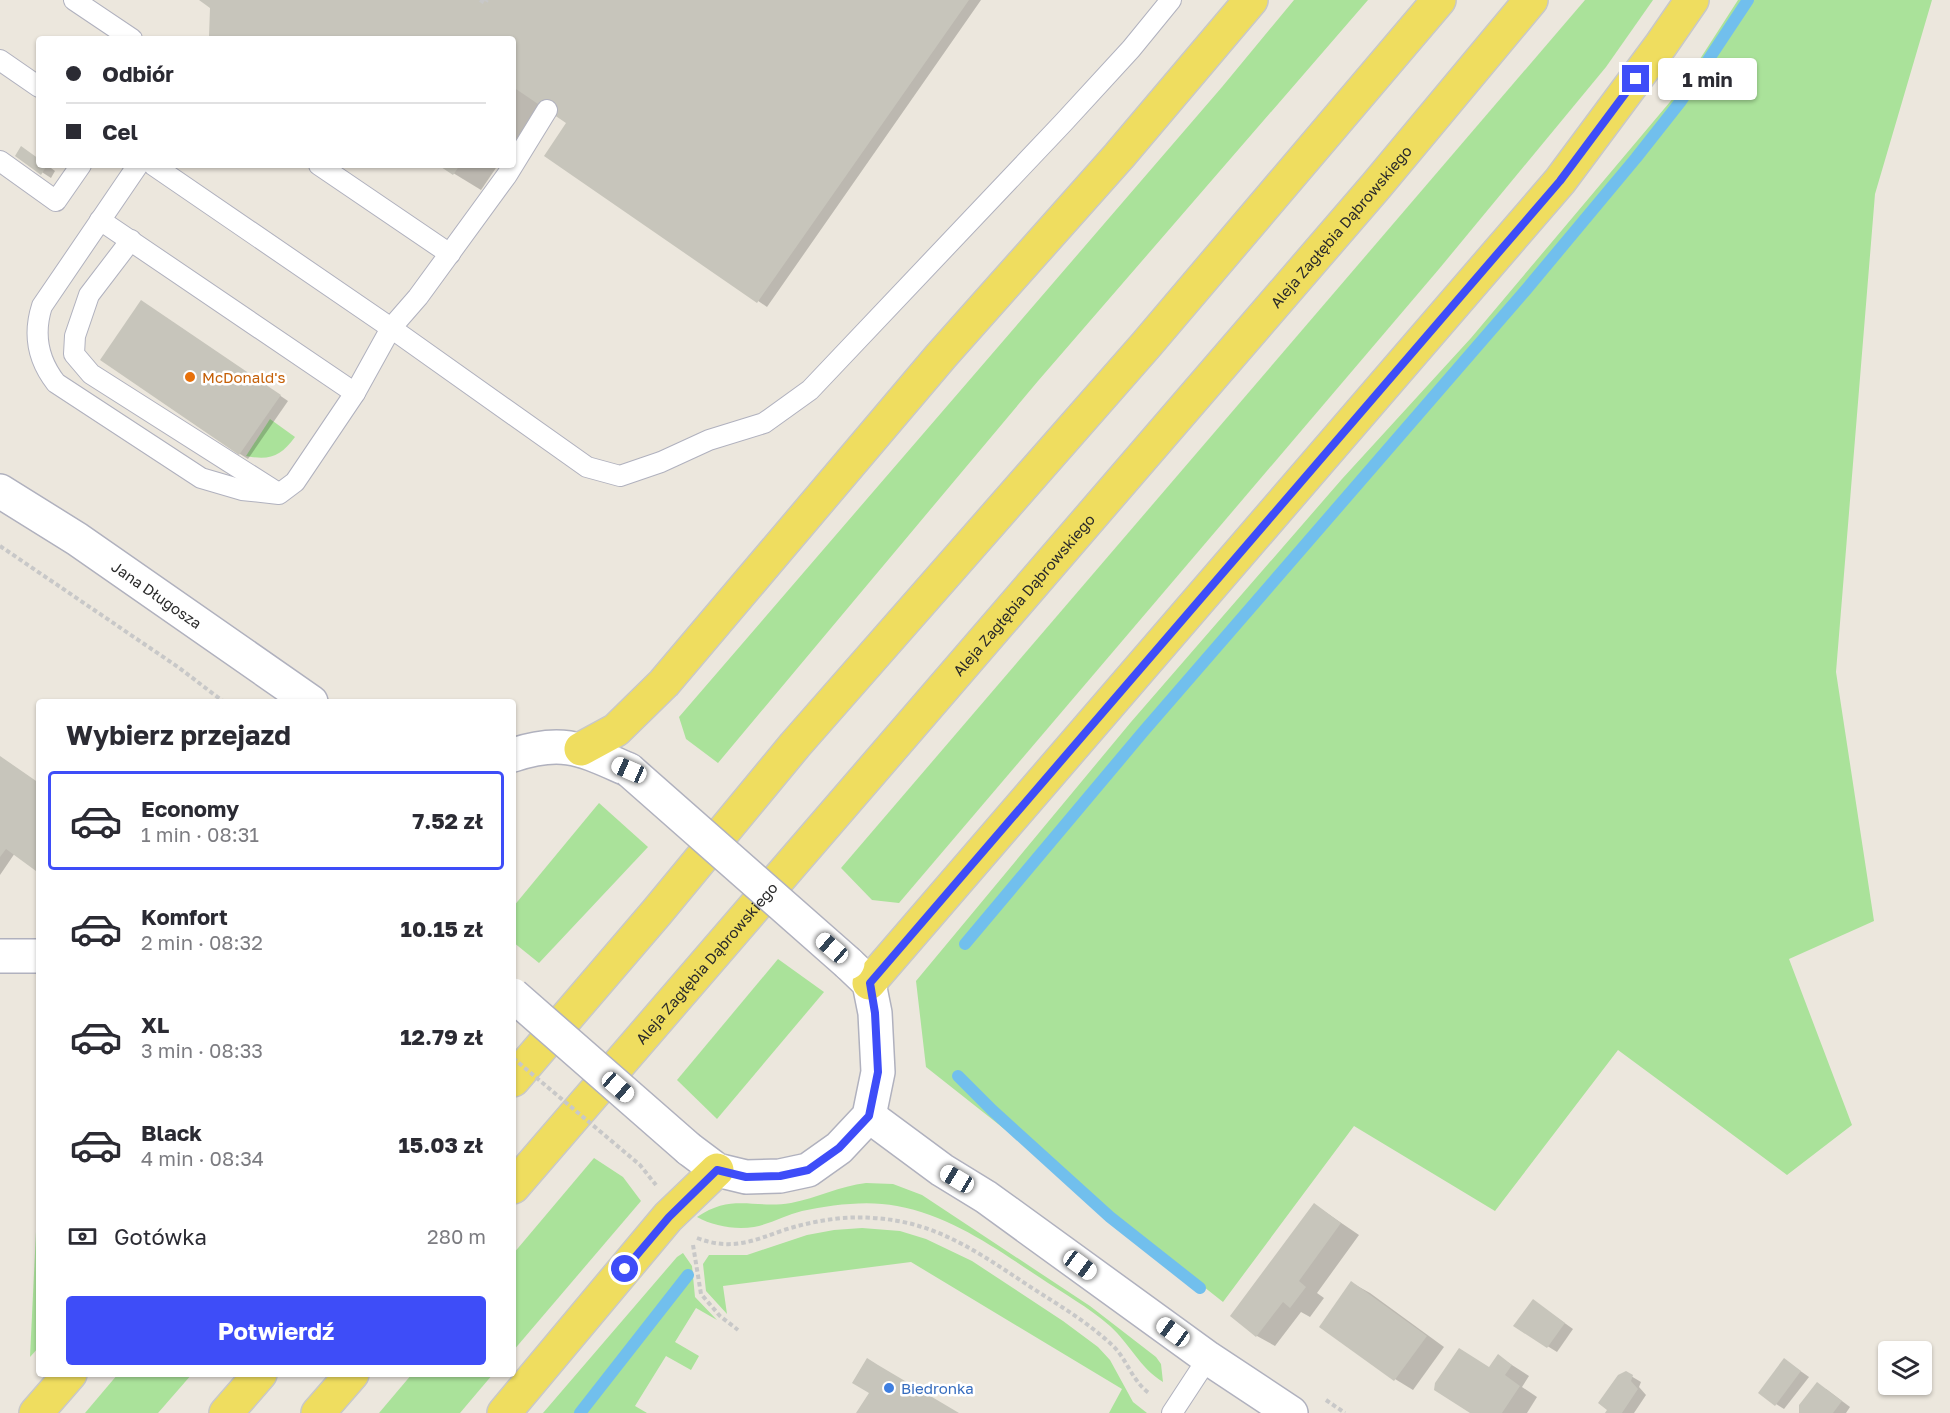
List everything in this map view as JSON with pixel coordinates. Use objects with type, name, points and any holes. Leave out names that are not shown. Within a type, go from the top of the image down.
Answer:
[{"type":"main road","points":[[581,749],[616,730],[664,684],[941,356],[1119,156],[1251,0]]},
{"type":"main road","points":[[516,1076],[657,912],[795,745],[1146,345],[1439,0]]},
{"type":"main road","name":"Aleja Zagłębia Dąbrowskiego","points":[[516,1183],[1376,186],[1532,0]]},
{"type":"main road","points":[[859,973],[1560,181],[1662,45],[1692,0]]},
{"type":"main road","points":[[504,1413],[669,1217],[717,1170]]},
{"type":"main road","points":[[36,1413],[67,1377]]},
{"type":"main road","points":[[226,1413],[257,1377]]},
{"type":"main road","points":[[318,1413],[349,1377]]},
{"type":"street","name":"Jana Długosza","points":[[0,491],[77,539],[307,699]]},
{"type":"street","points":[[516,754],[534,748],[551,746],[581,749],[629,770],[859,973],[875,1013],[878,1072],[869,1116],[839,1148],[808,1170],[780,1176],[746,1177],[717,1170],[689,1149],[516,997]]},
{"type":"street","points":[[0,956],[36,956]]},
{"type":"street","points":[[869,1116],[942,1170],[986,1197],[1208,1358],[1291,1413]]},
{"type":"lane","points":[[75,0],[128,36]]},
{"type":"lane","points":[[157,168],[391,328],[586,467],[620,476],[661,462],[709,440],[764,423],[810,390],[1116,65],[1171,0]]},
{"type":"lane","points":[[0,60],[36,85]]},
{"type":"lane","points":[[516,161],[547,111]]},
{"type":"lane","points":[[0,161],[57,201],[79,168]]},
{"type":"lane","points":[[136,168],[42,306],[37,336],[45,370],[57,383],[201,478],[242,490],[279,494],[295,482],[356,393],[391,328],[450,254],[511,168]]},
{"type":"lane","points":[[323,168],[450,254]]},
{"type":"lane","points":[[100,220],[356,393]]},
{"type":"lane","points":[[131,240],[89,295],[75,336],[74,354],[91,374],[279,494]]},
{"type":"lane","points":[[1172,1413],[1208,1358]]},
{"type":"path","points":[[480,0],[485,3],[487,0]]},
{"type":"path","points":[[0,546],[178,667],[220,699]]},
{"type":"path","points":[[516,1061],[640,1165],[656,1185],[669,1217]]},
{"type":"path","points":[[738,1330],[720,1316],[701,1294],[693,1246],[696,1238],[734,1245],[746,1244],[818,1221],[855,1217],[903,1221],[934,1230],[972,1248],[1082,1320],[1113,1346],[1137,1384],[1151,1395]]},
{"type":"green space","points":[[1294,0],[1368,0],[1038,381],[718,763],[686,739],[679,717],[1222,87]]},
{"type":"green space","points":[[1585,0],[1653,0],[1606,67],[1439,269],[899,903],[872,900],[841,868]]},
{"type":"green space","points":[[1738,0],[1932,0],[1875,194],[1836,672],[1874,921],[1789,959],[1852,1125],[1787,1175],[1618,1050],[1495,1211],[1354,1126],[1223,1302],[926,1067],[916,981],[1131,722],[1342,479],[1471,338],[1680,90]]},
{"type":"green space","points":[[270,419],[295,437],[280,453],[262,458],[246,456]]},
{"type":"green space","points":[[599,803],[648,847],[539,963],[516,944],[516,903]]},
{"type":"green space","points":[[778,959],[824,992],[717,1119],[677,1080]]},
{"type":"green space","points":[[594,1158],[623,1177],[641,1201],[516,1347],[516,1250]]},
{"type":"green space","points":[[866,1183],[893,1184],[922,1195],[1090,1306],[1156,1357],[1161,1364],[1163,1382],[1141,1363],[1110,1326],[1093,1313],[989,1244],[936,1217],[897,1206],[861,1203],[802,1211],[747,1228],[710,1223],[697,1217],[721,1206],[743,1203],[791,1203]]},
{"type":"green space","points":[[862,1228],[900,1231],[926,1239],[972,1261],[1098,1347],[1110,1360],[1133,1402],[1147,1413],[1109,1413],[1122,1389],[911,1262],[723,1286],[727,1314],[706,1291],[703,1264],[709,1255],[747,1255],[807,1235]]},
{"type":"green space","points":[[36,1232],[36,1350],[30,1357]]},
{"type":"green space","points":[[683,1253],[692,1266],[695,1297],[717,1320],[696,1308],[675,1342],[699,1356],[691,1370],[666,1356],[635,1406],[647,1413],[543,1413],[677,1257]]},
{"type":"green space","points":[[115,1377],[189,1377],[158,1413],[85,1413]]},
{"type":"green space","points":[[409,1377],[490,1377],[460,1413],[379,1413]]},
{"type":"building","points":[[199,0],[969,0],[757,303],[544,156],[566,123],[516,89],[516,36],[209,36],[210,8]]},
{"type":"building","points":[[21,146],[36,157],[36,168],[45,168],[41,175],[15,156]]},
{"type":"building","points":[[442,168],[458,168],[453,175]]},
{"type":"building","name":"McDonald's","points":[[141,300],[281,395],[239,455],[100,360]]},
{"type":"building","points":[[0,756],[36,781],[36,871],[6,849],[0,857]]},
{"type":"building","points":[[1314,1203],[1341,1223],[1299,1281],[1306,1287],[1290,1308],[1283,1302],[1256,1337],[1230,1316]]},
{"type":"building","points":[[1351,1281],[1427,1336],[1394,1381],[1319,1327]]},
{"type":"building","points":[[1533,1299],[1565,1323],[1547,1348],[1513,1326]]},
{"type":"building","points":[[1459,1348],[1489,1367],[1498,1354],[1512,1365],[1505,1375],[1520,1386],[1502,1413],[1470,1413],[1434,1390],[1435,1383]]},
{"type":"building","name":"Biedronka","points":[[867,1358],[959,1413],[856,1413],[869,1393],[852,1383]]},
{"type":"building","points":[[1784,1358],[1801,1371],[1775,1406],[1758,1393]]},
{"type":"building","points":[[1626,1371],[1633,1375],[1631,1381],[1638,1389],[1622,1413],[1605,1413],[1607,1410],[1598,1403],[1618,1375]]},
{"type":"building","points":[[1817,1382],[1842,1401],[1833,1413],[1799,1413],[1799,1405]]},
{"type":"waterway","points":[[965,944],[1143,732],[1525,291],[1636,158],[1681,101],[1748,0]]},
{"type":"waterway","points":[[958,1076],[992,1110],[1110,1217],[1200,1288]]},
{"type":"waterway","points":[[580,1413],[688,1275]]},
{"type":"place","name":"McDonald's","points":[[190,377]]},
{"type":"place","name":"Biedronka","points":[[889,1388]]},
{"type":"route","points":[[625,1269],[669,1217],[717,1170],[746,1177],[780,1176],[808,1170],[839,1148],[869,1116],[878,1072],[875,1013],[870,983],[1560,181],[1636,79]]}]
